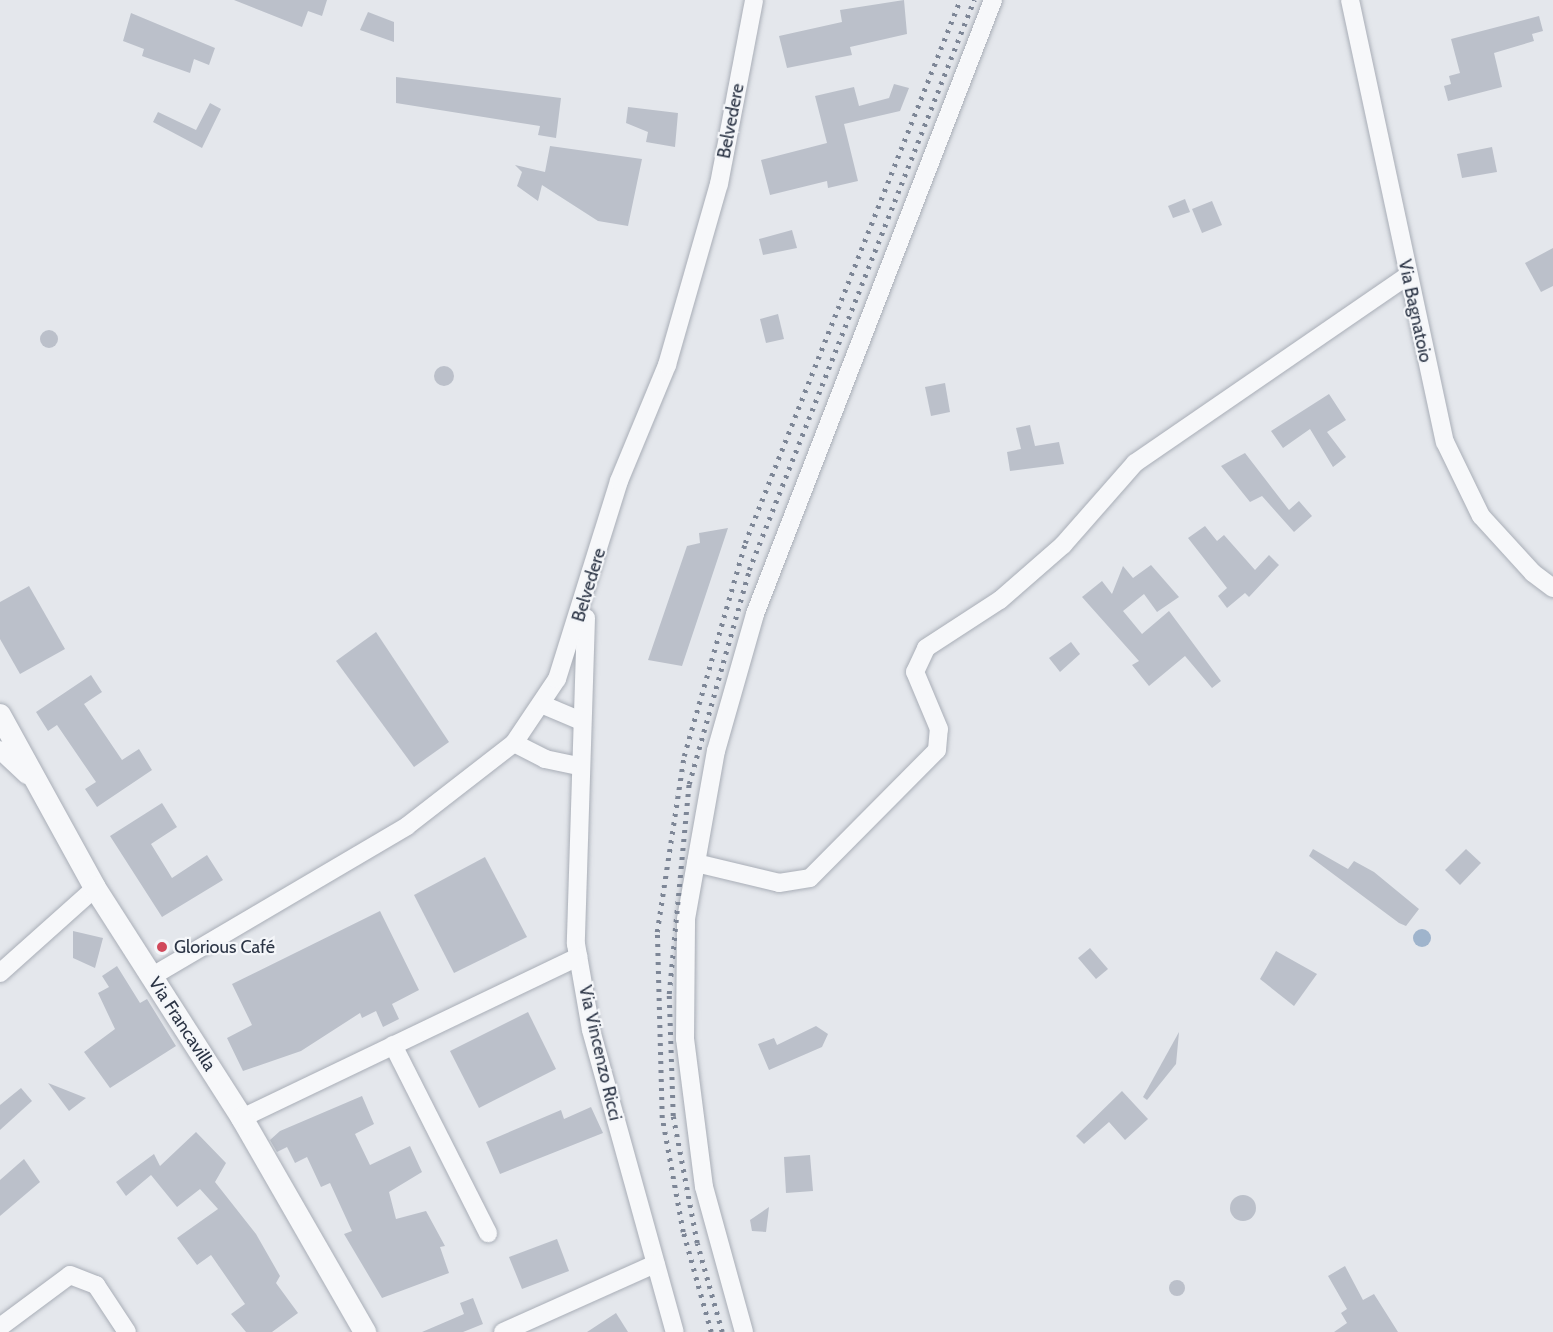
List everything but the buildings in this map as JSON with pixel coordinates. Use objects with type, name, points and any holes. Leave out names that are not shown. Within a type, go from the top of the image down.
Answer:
[{"type":"street","name":"Belvedere","points":[[151,976],[407,826],[514,743],[557,679],[586,600],[619,481],[667,365],[719,184],[754,0]]},
{"type":"street","points":[[744,1332],[704,1187],[688,1078],[686,919],[716,751],[740,658],[993,0]]},
{"type":"street","name":"Via Bagnatoio","points":[[1350,0],[1406,277],[1445,441],[1481,516],[1533,573],[1553,588]]},
{"type":"street","points":[[696,863],[779,883],[810,878],[937,750],[939,729],[915,672],[926,648],[1000,600],[1062,544],[1135,463],[1406,277]]},
{"type":"street","name":"Via Vincenzo Ricci","points":[[586,600],[579,766],[578,957],[591,1030],[675,1332]]},
{"type":"street","points":[[541,704],[581,721]]},
{"type":"street","name":"Via Francavilla","points":[[0,715],[33,782],[95,888],[242,1118],[365,1332]]},
{"type":"street","points":[[514,743],[545,759],[579,766]]},
{"type":"street","points":[[0,750],[33,782]]},
{"type":"street","points":[[0,973],[95,888]]},
{"type":"street","points":[[242,1118],[578,957]]},
{"type":"street","points":[[393,1045],[488,1233]]},
{"type":"street","points":[[503,1332],[655,1264]]},
{"type":"street","points":[[0,1327],[70,1275],[96,1285],[127,1332]]},
{"type":"water","points":[[1422,929],[1428,932],[1431,938],[1428,944],[1422,947],[1416,944],[1413,938],[1416,932]]},
{"type":"railway","points":[[711,1332],[683,1232],[662,1118],[657,932],[684,756],[745,543],[960,0]]},
{"type":"railway","points":[[722,1332],[697,1243],[673,1116],[669,994],[689,784],[749,570],[974,0]]},
{"type":"place","name":"Glorious Café","points":[[162,947]]}]
